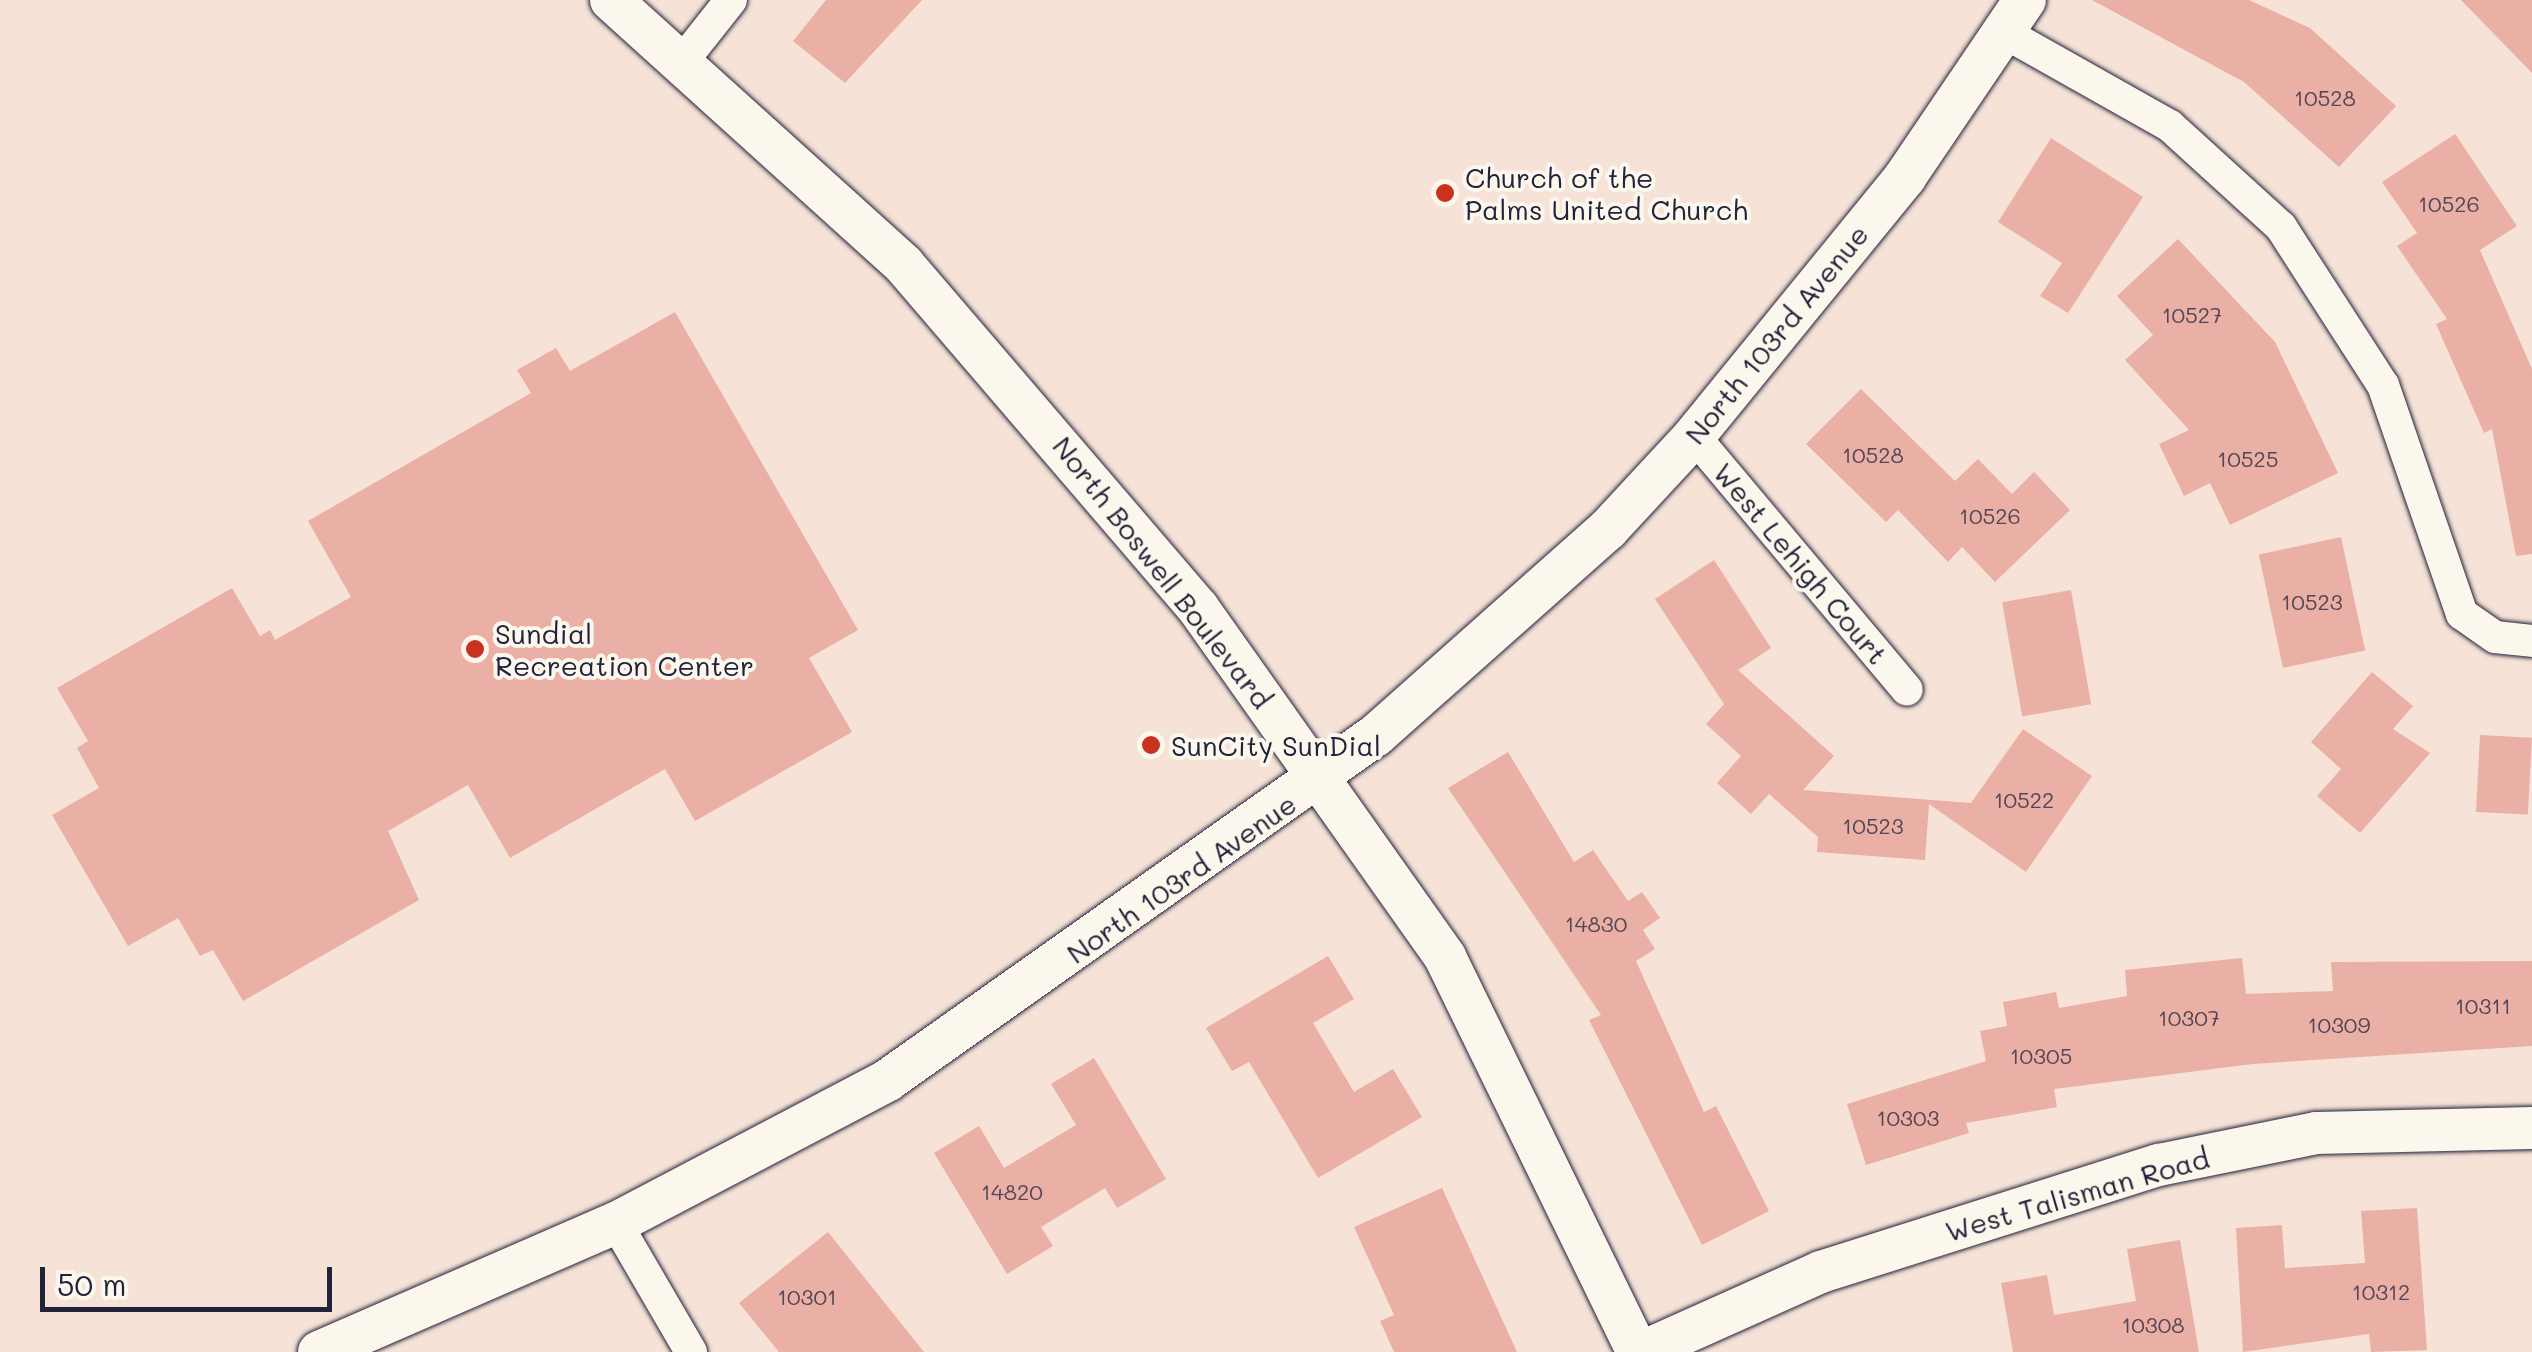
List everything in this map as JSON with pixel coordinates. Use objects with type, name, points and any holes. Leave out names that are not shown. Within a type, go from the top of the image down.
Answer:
[{"type":"street","name":"North Boswell Boulevard","points":[[611,0],[684,58],[904,265],[1042,417],[1320,778],[1445,957],[1640,1352]]},
{"type":"street","points":[[684,58],[731,0]]},
{"type":"street","points":[[2015,16],[2170,126],[2281,227],[2383,385],[2462,614],[2495,638],[2532,641]]},
{"type":"street","name":"North 103rd Avenue","points":[[319,1352],[616,1223],[888,1080],[1320,778],[1608,529],[1694,436],[1904,176],[2015,16]]},
{"type":"street","name":"West Lehigh Court","points":[[1694,436],[1907,690]]},
{"type":"street","name":"West Talisman Road","points":[[1640,1352],[1822,1272],[2159,1165],[2316,1133],[2532,1128]]},
{"type":"street","points":[[616,1223],[691,1352]]},
{"type":"building","points":[[826,0],[922,0],[845,83],[793,41]]},
{"type":"building","points":[[2092,0],[2249,0],[2310,28],[2396,106],[2339,167],[2244,82]]},
{"type":"building","points":[[2461,0],[2532,0],[2532,73]]},
{"type":"building","points":[[2455,134],[2517,226],[2480,250],[2532,369],[2532,554],[2516,556],[2492,429],[2484,433],[2436,324],[2447,319],[2397,246],[2417,233],[2382,182]]},
{"type":"building","points":[[2051,138],[2143,197],[2068,313],[2040,296],[2062,263],[1998,222]]},
{"type":"building","points":[[2178,239],[2275,342],[2338,473],[2230,525],[2210,483],[2184,496],[2159,444],[2189,430],[2125,360],[2153,335],[2117,296]]},
{"type":"building","name":"Sundial Recreation Center","points":[[675,312],[858,630],[809,658],[852,732],[695,821],[665,769],[510,858],[468,785],[388,831],[419,900],[243,1001],[213,950],[200,956],[178,918],[128,946],[52,815],[99,788],[77,748],[88,741],[57,688],[232,588],[260,636],[270,630],[275,640],[351,597],[308,521],[531,393],[517,370],[556,348],[570,371]]},
{"type":"building","points":[[1861,389],[1955,481],[1978,459],[2012,494],[2034,472],[2070,510],[1995,582],[1962,547],[1948,562],[1898,510],[1886,522],[1806,444]]},
{"type":"building","points":[[2341,537],[2365,650],[2283,668],[2259,554]]},
{"type":"building","points":[[1714,560],[1771,648],[1738,670],[1834,756],[1803,790],[1971,803],[2023,729],[2092,776],[2026,872],[1929,804],[1925,860],[1817,852],[1818,837],[1769,794],[1751,814],[1717,783],[1741,756],[1706,724],[1724,704],[1655,599]]},
{"type":"building","points":[[2071,590],[2091,704],[2022,716],[2002,602]]},
{"type":"building","points":[[2372,672],[2413,706],[2393,729],[2430,753],[2360,833],[2317,796],[2341,769],[2311,742]]},
{"type":"building","points":[[2480,735],[2532,738],[2528,815],[2476,812]]},
{"type":"building","points":[[1508,752],[1574,862],[1593,850],[1628,901],[1642,892],[1660,918],[1643,930],[1655,949],[1636,961],[1704,1112],[1716,1106],[1769,1211],[1702,1245],[1589,1020],[1601,1015],[1448,788]]},
{"type":"building","points":[[1328,956],[1354,999],[1313,1023],[1354,1092],[1393,1069],[1422,1117],[1318,1178],[1249,1062],[1232,1071],[1206,1028]]},
{"type":"building","points":[[2242,958],[2246,994],[2333,991],[2331,962],[2532,961],[2532,1046],[2253,1064],[2054,1089],[2057,1107],[1966,1123],[1969,1133],[1866,1165],[1847,1104],[1986,1061],[1980,1031],[2007,1026],[2003,1002],[2056,992],[2059,1008],[2127,996],[2125,970]]},
{"type":"building","points":[[1094,1058],[1166,1179],[1117,1208],[1105,1188],[1041,1227],[1053,1246],[1007,1274],[934,1153],[979,1126],[1004,1168],[1076,1125],[1051,1084]]},
{"type":"building","points":[[1442,1188],[1517,1352],[1394,1352],[1380,1321],[1394,1315],[1354,1227]]},
{"type":"building","points":[[2417,1208],[2427,1350],[2371,1352],[2369,1334],[2243,1352],[2236,1228],[2282,1225],[2285,1268],[2365,1263],[2361,1211]]},
{"type":"building","points":[[828,1232],[924,1352],[779,1352],[739,1303]]},
{"type":"building","points":[[2180,1240],[2199,1352],[2013,1352],[2001,1283],[2047,1275],[2054,1315],[2136,1301],[2127,1249]]},
{"type":"place","name":"Church of the Palms United Church","points":[[1445,193]]},
{"type":"place","name":"Sundial Recreation Center","points":[[475,649]]},
{"type":"place","name":"SunCity SunDial","points":[[1151,745]]}]
